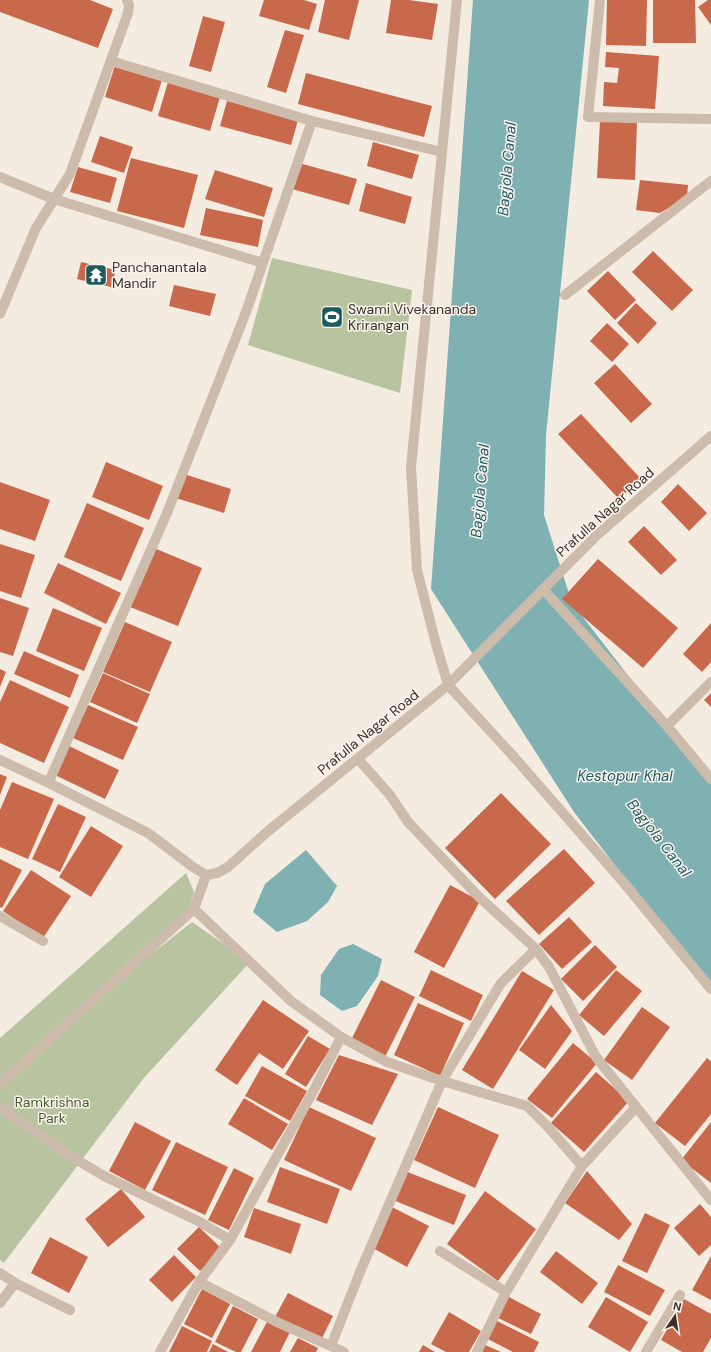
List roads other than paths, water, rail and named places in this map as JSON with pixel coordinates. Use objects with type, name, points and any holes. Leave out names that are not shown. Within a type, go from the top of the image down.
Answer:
[{"type":"street","points":[[0,314],[36,228],[70,174],[128,13],[129,5],[127,0]]},
{"type":"street","points":[[457,0],[411,467],[417,570],[436,644],[448,685],[514,757],[624,883],[711,989]]},
{"type":"street","points":[[600,0],[588,117],[711,119]]},
{"type":"street","points":[[111,61],[312,121],[442,152]]},
{"type":"street","points":[[47,782],[54,770],[167,512],[246,312],[312,121]]},
{"type":"street","points":[[0,177],[54,198],[263,263]]},
{"type":"street","points":[[565,296],[711,181]]},
{"type":"street","name":"Prafulla Nagar Road","points":[[206,875],[217,873],[228,867],[267,832],[448,685],[596,536],[711,436]]},
{"type":"street","points":[[543,589],[667,726],[711,779]]},
{"type":"street","points":[[667,726],[711,682]]},
{"type":"street","points":[[358,759],[390,795],[408,822],[479,897],[536,949],[549,967],[596,1057],[711,1200]]},
{"type":"street","points":[[0,760],[148,833],[206,875],[194,909],[0,1084]]},
{"type":"street","points":[[194,909],[291,1001],[341,1037],[387,1062],[442,1081],[527,1106],[548,1127],[582,1166]]},
{"type":"street","points":[[0,916],[43,941]]},
{"type":"street","points":[[331,1346],[360,1272],[442,1081],[501,983],[536,949]]},
{"type":"street","points":[[160,1352],[199,1282],[230,1240],[315,1088],[341,1037]]},
{"type":"street","points":[[0,1107],[67,1154],[104,1176],[200,1222],[230,1240]]},
{"type":"street","points":[[477,1352],[506,1292],[582,1166],[636,1107]]},
{"type":"street","points":[[440,1251],[506,1292]]},
{"type":"street","points":[[0,1273],[15,1283],[70,1310]]},
{"type":"street","points":[[199,1282],[279,1323],[344,1352]]},
{"type":"street","points":[[0,1303],[15,1283]]},
{"type":"street","points":[[646,1352],[680,1295]]},
{"type":"water","name":"Kestopur Khal","points":[[473,0],[589,0],[546,435],[544,515],[572,603],[711,783],[711,990],[574,812],[431,589]]},
{"type":"water","points":[[306,850],[337,886],[328,902],[307,921],[277,932],[253,912],[265,884]]},
{"type":"water","points":[[353,944],[382,959],[378,976],[357,1006],[342,1011],[320,995],[321,975],[339,949]]},
{"type":"place","name":"Panchanantala Mandir","points":[[96,275]]},
{"type":"place","name":"Swami Vivekananda Krirangan","points":[[332,317]]},
{"type":"water label","name":"Bagjola Canal","points":[[507,169]]},
{"type":"water label","name":"Bagjola Canal","points":[[480,491]]},
{"type":"water label","name":"Bagjola Canal","points":[[659,838]]},
{"type":"park label","name":"Ramkrishna Park","points":[[52,1110]]}]
